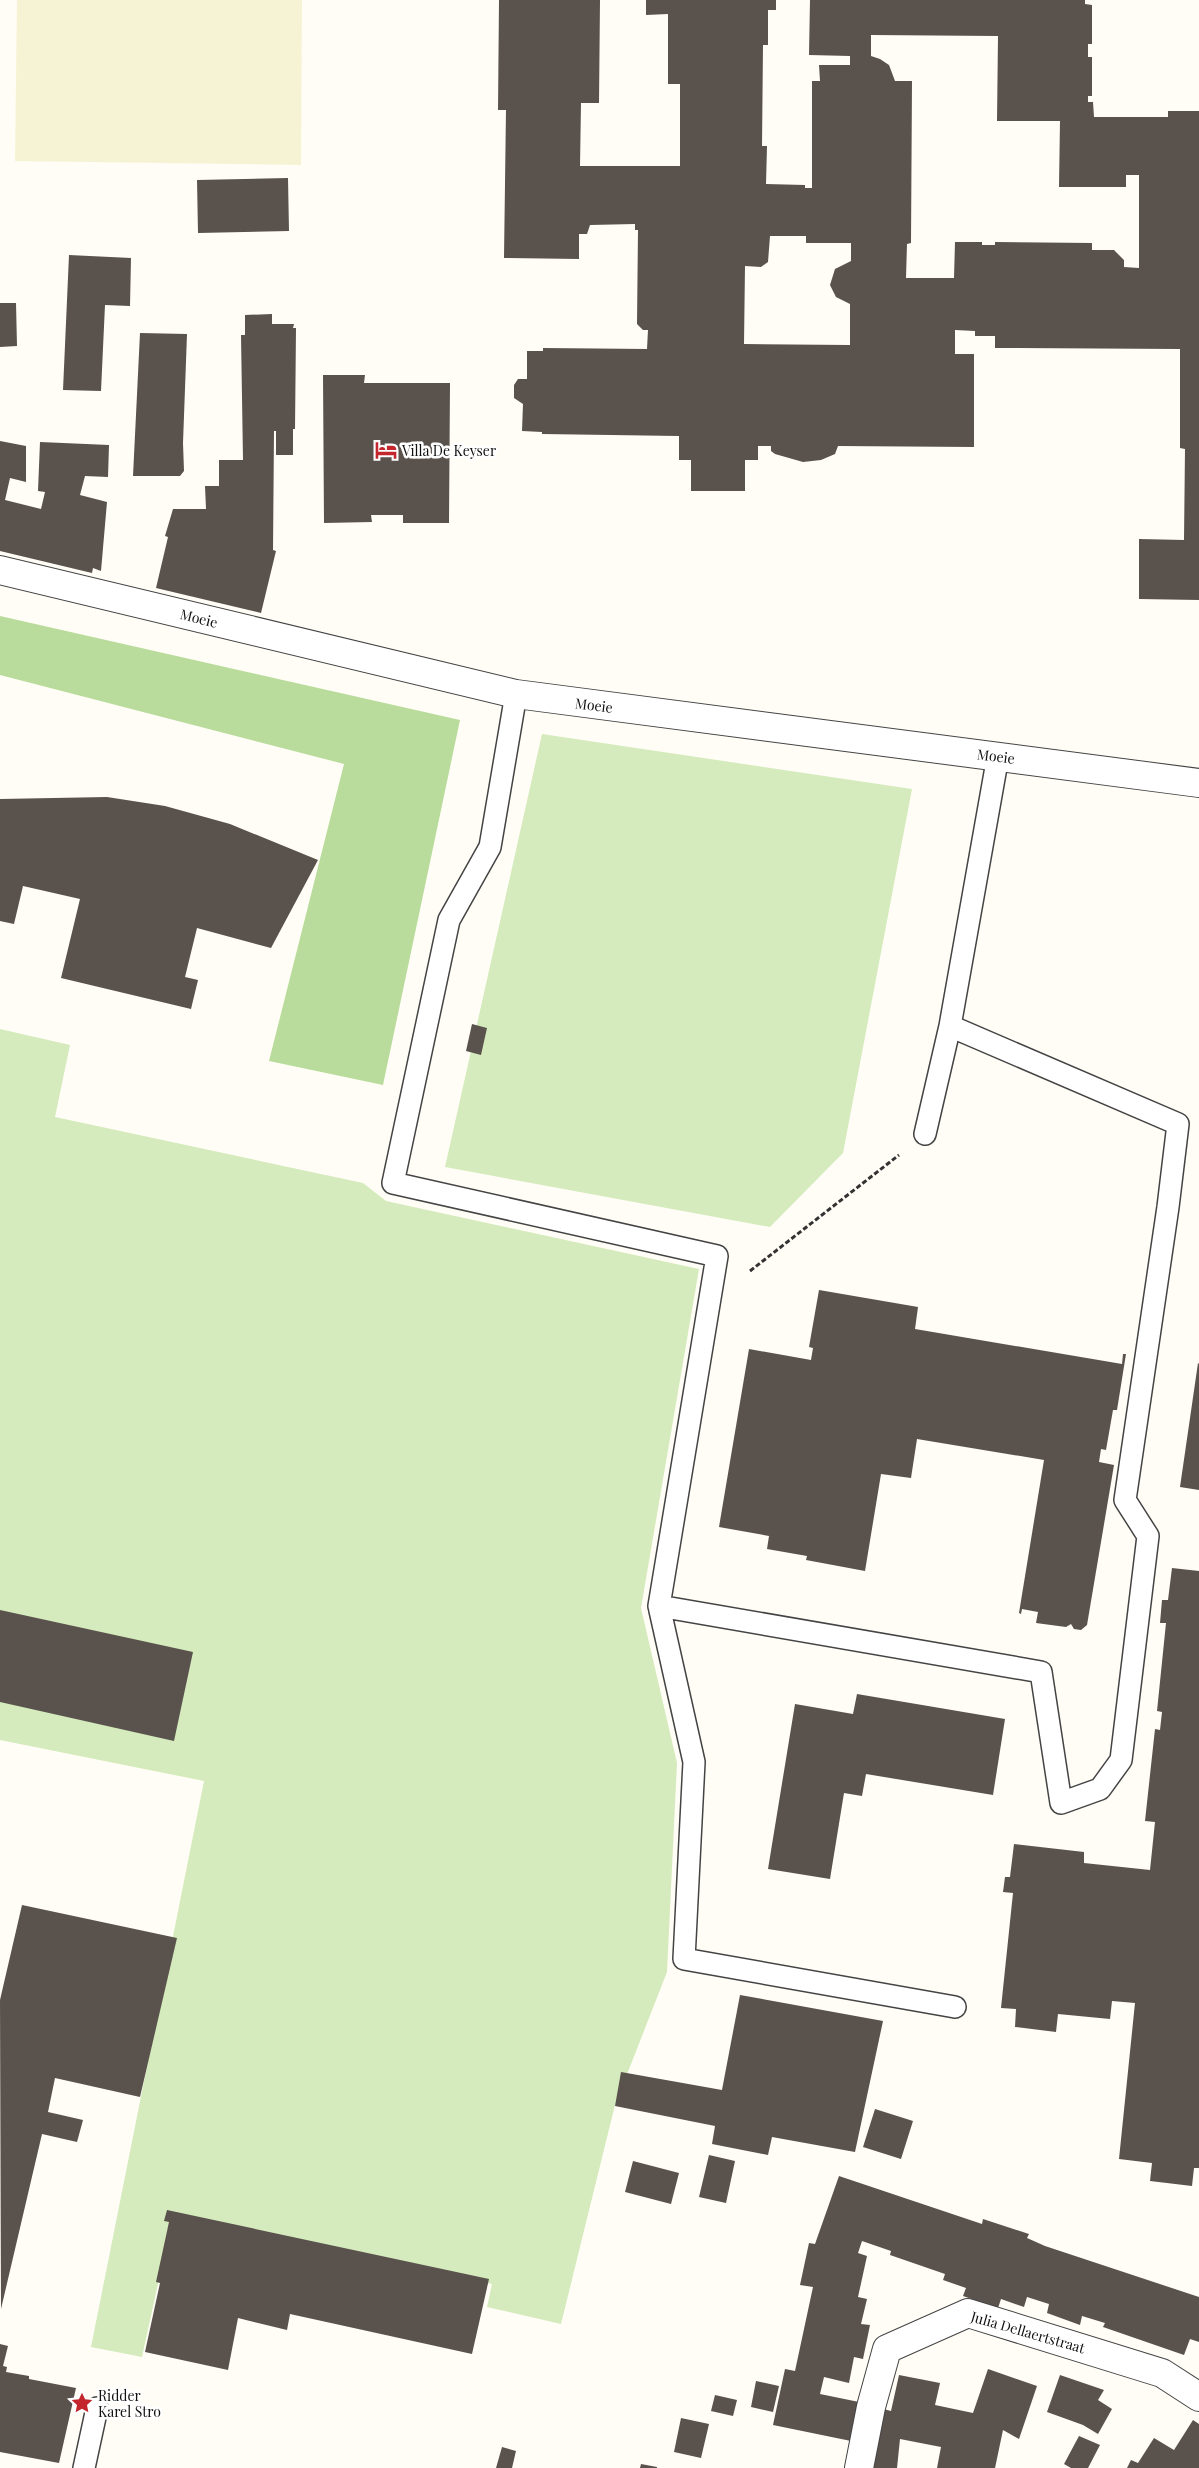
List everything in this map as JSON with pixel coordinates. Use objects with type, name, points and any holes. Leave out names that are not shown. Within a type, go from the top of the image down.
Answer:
[{"type":"street","name":"Moeie","points":[[0,570],[516,694],[1199,783]]},
{"type":"street","name":"Julia Dellaertstraat","points":[[859,2468],[871,2407],[887,2349],[968,2313],[1162,2372],[1199,2397]]},
{"type":"lane","points":[[516,694],[490,846],[449,920],[393,1183],[717,1256],[659,1606],[694,1762],[684,1959],[955,2007]]},
{"type":"lane","points":[[925,1134],[950,1026],[998,756]]},
{"type":"lane","points":[[659,1606],[1041,1672],[1061,1803],[1100,1789],[1121,1760],[1148,1536],[1125,1500],[1168,1207],[1178,1124],[950,1026]]},
{"type":"lane","points":[[84,2468],[97,2408]]},
{"type":"path","points":[[710,1302],[925,1134]]},
{"type":"shaded area","points":[[17,0],[302,0],[301,165],[15,161]]},
{"type":"green space","points":[[0,616],[460,720],[383,1085],[269,1061],[344,764],[0,675]]},
{"type":"green space","points":[[542,734],[912,789],[843,1153],[770,1227],[445,1167]]},
{"type":"green space","points":[[0,1029],[70,1045],[55,1117],[363,1183],[386,1201],[699,1269],[641,1608],[677,1763],[667,1972],[615,2105],[561,2324],[487,2307],[492,2284],[173,2215],[142,2357],[91,2347],[204,1781],[0,1740]]},
{"type":"building","points":[[499,0],[600,0],[599,103],[581,103],[580,166],[680,166],[680,84],[668,84],[668,14],[646,15],[646,0],[776,0],[776,10],[768,10],[768,45],[763,45],[762,146],[767,146],[766,184],[805,185],[805,188],[812,188],[812,81],[820,81],[819,65],[850,65],[850,56],[809,55],[810,0],[1085,0],[1085,4],[1092,5],[1092,44],[1088,44],[1088,57],[1092,57],[1092,96],[1088,96],[1088,102],[1093,102],[1094,117],[1168,117],[1168,111],[1199,111],[1199,600],[1139,599],[1139,539],[1184,540],[1185,449],[1180,448],[1180,349],[995,348],[995,336],[975,336],[975,331],[955,330],[955,354],[974,354],[974,447],[838,446],[835,454],[821,460],[803,462],[775,454],[771,451],[771,446],[758,446],[758,460],[745,460],[745,491],[691,491],[691,460],[679,460],[679,436],[542,434],[542,432],[522,431],[523,404],[514,398],[514,385],[518,379],[527,379],[527,351],[543,351],[543,348],[647,349],[648,330],[643,330],[637,324],[638,230],[635,230],[635,224],[590,225],[587,234],[579,234],[579,259],[504,258],[506,110],[498,110]],"holes":[[[871,35],[998,36],[997,121],[1060,121],[1059,187],[1126,187],[1126,175],[1139,175],[1139,268],[1124,267],[1124,260],[1114,250],[1092,250],[1092,243],[995,242],[995,245],[982,245],[982,242],[955,242],[954,278],[906,278],[907,244],[911,243],[912,81],[895,81],[889,65],[871,56]],[[770,236],[806,236],[806,243],[851,243],[851,261],[835,269],[830,285],[836,297],[850,304],[850,345],[744,344],[745,266],[761,267],[768,262]]]},
{"type":"building","points":[[288,178],[289,231],[198,233],[197,180]]},
{"type":"building","points":[[69,255],[131,258],[130,306],[105,305],[101,391],[63,390]]},
{"type":"building","points":[[0,303],[16,303],[17,346],[0,347]]},
{"type":"building","points":[[272,314],[272,324],[294,324],[293,328],[296,328],[295,429],[293,429],[293,455],[276,455],[276,431],[274,431],[273,550],[276,551],[261,613],[156,588],[168,537],[165,536],[173,509],[206,509],[205,486],[219,486],[219,460],[243,460],[241,335],[245,335],[245,315]]},
{"type":"building","points":[[140,333],[187,334],[183,443],[184,471],[180,476],[133,476]]},
{"type":"building","points":[[323,375],[365,375],[364,383],[450,383],[449,523],[403,523],[403,515],[371,515],[372,522],[324,523]]},
{"type":"building","points":[[0,441],[26,446],[26,482],[10,478],[5,500],[41,509],[45,492],[38,491],[40,442],[109,445],[108,477],[85,476],[80,495],[107,502],[101,571],[93,568],[92,573],[0,551]]},
{"type":"building","points":[[107,797],[165,806],[230,824],[318,860],[271,948],[197,928],[185,977],[198,980],[191,1009],[61,978],[80,899],[23,886],[14,924],[0,921],[0,799]]},
{"type":"building","points":[[472,1024],[487,1028],[481,1055],[466,1051]]},
{"type":"building","points":[[819,1290],[918,1307],[915,1329],[1122,1364],[1123,1354],[1126,1354],[1117,1410],[1113,1410],[1106,1450],[1101,1449],[1099,1462],[1114,1465],[1087,1625],[1081,1630],[1074,1629],[1071,1624],[1066,1627],[1036,1623],[1038,1612],[1022,1609],[1021,1614],[1019,1613],[1044,1460],[917,1439],[911,1478],[881,1474],[865,1571],[806,1560],[807,1556],[767,1549],[769,1536],[719,1527],[749,1349],[811,1360],[813,1348],[809,1347]]},
{"type":"building","points":[[1199,1364],[1199,1490],[1180,1487]]},
{"type":"building","points":[[1172,1568],[1199,1571],[1199,2168],[1194,2168],[1192,2186],[1150,2181],[1152,2163],[1119,2159],[1135,2003],[1112,2001],[1110,2019],[1058,2014],[1056,2032],[1015,2027],[1016,2009],[1001,2008],[1013,1893],[1003,1892],[1005,1877],[1010,1877],[1014,1844],[1084,1852],[1084,1863],[1150,1870],[1155,1822],[1145,1821],[1155,1729],[1160,1730],[1162,1712],[1157,1711],[1166,1623],[1160,1623],[1162,1600],[1168,1600]]},
{"type":"building","points":[[0,1610],[193,1652],[174,1741],[0,1702]]},
{"type":"building","points":[[857,1694],[1005,1719],[993,1795],[866,1774],[862,1796],[844,1793],[830,1879],[768,1869],[795,1704],[853,1714]]},
{"type":"building","points":[[22,1905],[177,1938],[140,2097],[55,2078],[48,2112],[83,2120],[77,2142],[42,2134],[1,2309],[0,2000]]},
{"type":"building","points":[[740,1995],[883,2021],[855,2152],[772,2137],[768,2155],[712,2144],[715,2126],[615,2106],[621,2072],[722,2090]]},
{"type":"building","points":[[875,2109],[913,2121],[901,2159],[863,2147]]},
{"type":"building","points":[[709,2155],[735,2161],[726,2203],[699,2197]]},
{"type":"building","points":[[633,2161],[679,2173],[671,2204],[625,2192]]},
{"type":"building","points":[[839,2176],[982,2224],[983,2219],[1029,2234],[1027,2238],[1045,2246],[1199,2297],[1199,2342],[1190,2339],[1184,2355],[1103,2327],[1105,2323],[1082,2316],[1080,2325],[1047,2313],[1049,2304],[1027,2297],[1024,2307],[1001,2299],[998,2308],[963,2296],[966,2288],[943,2280],[945,2274],[890,2255],[891,2251],[862,2241],[858,2253],[867,2256],[858,2297],[867,2299],[861,2324],[870,2325],[863,2359],[854,2357],[849,2383],[824,2377],[820,2394],[859,2402],[851,2441],[773,2425],[785,2369],[795,2371],[813,2287],[800,2285],[809,2243],[815,2244]]},
{"type":"building","points":[[167,2210],[489,2279],[472,2354],[290,2314],[287,2330],[238,2318],[228,2370],[145,2352],[160,2283],[156,2282],[169,2222],[164,2221]]},
{"type":"building","points":[[0,2344],[8,2346],[3,2366],[7,2367],[6,2372],[29,2376],[29,2379],[76,2388],[59,2463],[0,2452]]},
{"type":"building","points":[[988,2369],[1037,2386],[1019,2439],[1003,2430],[995,2468],[937,2468],[941,2447],[900,2439],[897,2468],[870,2468],[880,2408],[891,2411],[899,2375],[940,2383],[935,2405],[973,2413]]},
{"type":"building","points":[[1060,2375],[1104,2390],[1098,2400],[1112,2409],[1098,2434],[1083,2425],[1047,2412]]},
{"type":"building","points":[[756,2381],[779,2386],[773,2412],[751,2407]]},
{"type":"building","points":[[715,2395],[737,2400],[733,2416],[711,2411]]},
{"type":"building","points":[[681,2418],[709,2424],[701,2458],[674,2452]]},
{"type":"building","points":[[1193,2420],[1199,2424],[1199,2468],[1127,2468],[1131,2460],[1138,2463],[1154,2438],[1174,2450]]},
{"type":"building","points":[[1079,2436],[1100,2445],[1088,2468],[1071,2468],[1064,2464]]},
{"type":"building","points":[[502,2447],[516,2451],[512,2468],[496,2468]]},
{"type":"building","points":[[641,2464],[657,2467],[657,2468],[640,2468]]},
{"type":"place","name":"Villa De Keyser","points":[[386,450]]},
{"type":"place","name":"Ridder Karel Stro","points":[[82,2403]]}]
